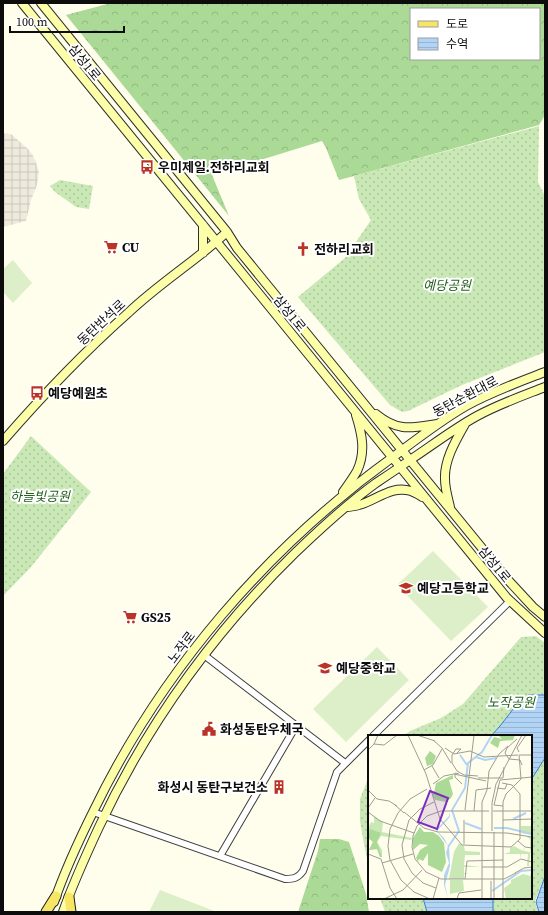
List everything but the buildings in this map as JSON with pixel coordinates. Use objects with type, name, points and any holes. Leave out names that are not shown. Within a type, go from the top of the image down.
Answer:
[{"type":"main road","points":[[46,912],[57,892]]},
{"type":"main road","points":[[69,895],[72,912]]},
{"type":"street","name":"삼성1로","points":[[22,3],[510,601],[545,633]]},
{"type":"street","name":"삼성1로","points":[[41,3],[227,232],[237,248],[508,580],[533,607],[545,617]]},
{"type":"street","points":[[203,225],[203,253]]},
{"type":"street","name":"동탄반석로","points":[[3,441],[41,398],[124,316],[227,232]]},
{"type":"street","name":"동탄순환대로","points":[[402,450],[440,423],[468,406],[491,394],[545,372]]},
{"type":"street","name":"동탄순환대로","points":[[410,460],[466,423],[500,405],[545,387]]},
{"type":"street","points":[[364,403],[390,424],[404,428],[413,428],[440,423]]},
{"type":"street","points":[[338,498],[356,472],[362,456],[362,435],[354,411]]},
{"type":"street","points":[[451,510],[445,484],[445,471],[447,462],[466,423]]},
{"type":"street","points":[[425,433],[425,443],[428,446],[433,445]]},
{"type":"street","name":"노작로","points":[[51,912],[57,892],[74,852],[105,786],[134,735],[167,686],[207,632],[255,577],[290,541],[338,498],[402,450]]},
{"type":"street","name":"노작로","points":[[63,912],[84,860],[123,779],[149,734],[204,655],[232,620],[267,581],[308,540],[365,492],[410,460]]},
{"type":"street","points":[[358,483],[363,483],[366,485],[365,492]]},
{"type":"street","points":[[346,508],[359,505],[390,491],[406,490],[419,494],[433,507]]},
{"type":"street","points":[[374,735],[510,601]]},
{"type":"street","name":"노작로","points":[[204,655],[345,763]]},
{"type":"street","points":[[167,686],[177,686],[178,691]]},
{"type":"street","points":[[220,856],[296,726]]},
{"type":"street","points":[[93,812],[285,879],[292,879],[298,877],[303,871],[337,772],[368,741]]},
{"type":"street","points":[[113,772],[116,780],[121,781],[123,779]]},
{"type":"street","points":[[57,892],[63,896],[69,895]]},
{"type":"green space","points":[[111,3],[545,3],[545,115],[539,125],[339,180],[322,141],[212,175],[229,216],[66,15]]},
{"type":"green space","name":"예당공원","points":[[539,126],[538,182],[545,196],[545,352],[462,385],[408,411],[402,412],[390,405],[298,297],[345,258],[371,220],[359,199],[354,176]]},
{"type":"green space","points":[[60,180],[93,186],[89,209],[76,207],[55,192],[50,186]]},
{"type":"green space","points":[[13,260],[32,283],[13,303],[3,292],[3,269]]},
{"type":"green space","name":"하늘빛공원","points":[[31,436],[91,492],[31,567],[3,596],[3,474]]},
{"type":"green space","points":[[433,551],[488,607],[451,641],[397,585]]},
{"type":"green space","name":"노작공원","points":[[536,636],[545,643],[545,875],[535,901],[538,912],[385,912],[380,899],[532,899],[532,735],[404,735],[410,731],[441,718],[463,704],[521,637]]},
{"type":"green space","points":[[377,647],[409,680],[346,742],[313,709]]},
{"type":"green space","points":[[368,779],[368,863],[360,821],[360,799]]},
{"type":"green space","points":[[320,839],[339,839],[349,842],[366,894],[369,912],[298,912],[318,851]]},
{"type":"green space","points":[[160,890],[217,912],[149,912]]},
{"type":"shaded area","points":[[3,133],[11,134],[28,149],[35,160],[39,172],[37,185],[31,200],[26,221],[3,227]]},
{"type":"water","points":[[528,695],[545,695],[545,758],[532,778],[532,735],[492,735],[514,708]]},
{"type":"water","points":[[545,876],[545,912],[539,912],[536,902]]},
{"type":"water","points":[[423,899],[493,899],[493,912],[427,912]]},
{"type":"place","name":"우미제일.전하리교회","points":[[147,167]]},
{"type":"place","name":"CU","points":[[111,247]]},
{"type":"place","name":"전하리교회","points":[[303,249]]},
{"type":"place","name":"예당예원초","points":[[37,393]]},
{"type":"place","name":"예당고등학교","points":[[406,588]]},
{"type":"place","name":"GS25","points":[[130,617]]},
{"type":"place","name":"예당중학교","points":[[325,668]]},
{"type":"place","name":"화성동탄우체국","points":[[209,729]]},
{"type":"place","name":"화성시 동탄구보건소","points":[[279,787]]}]
